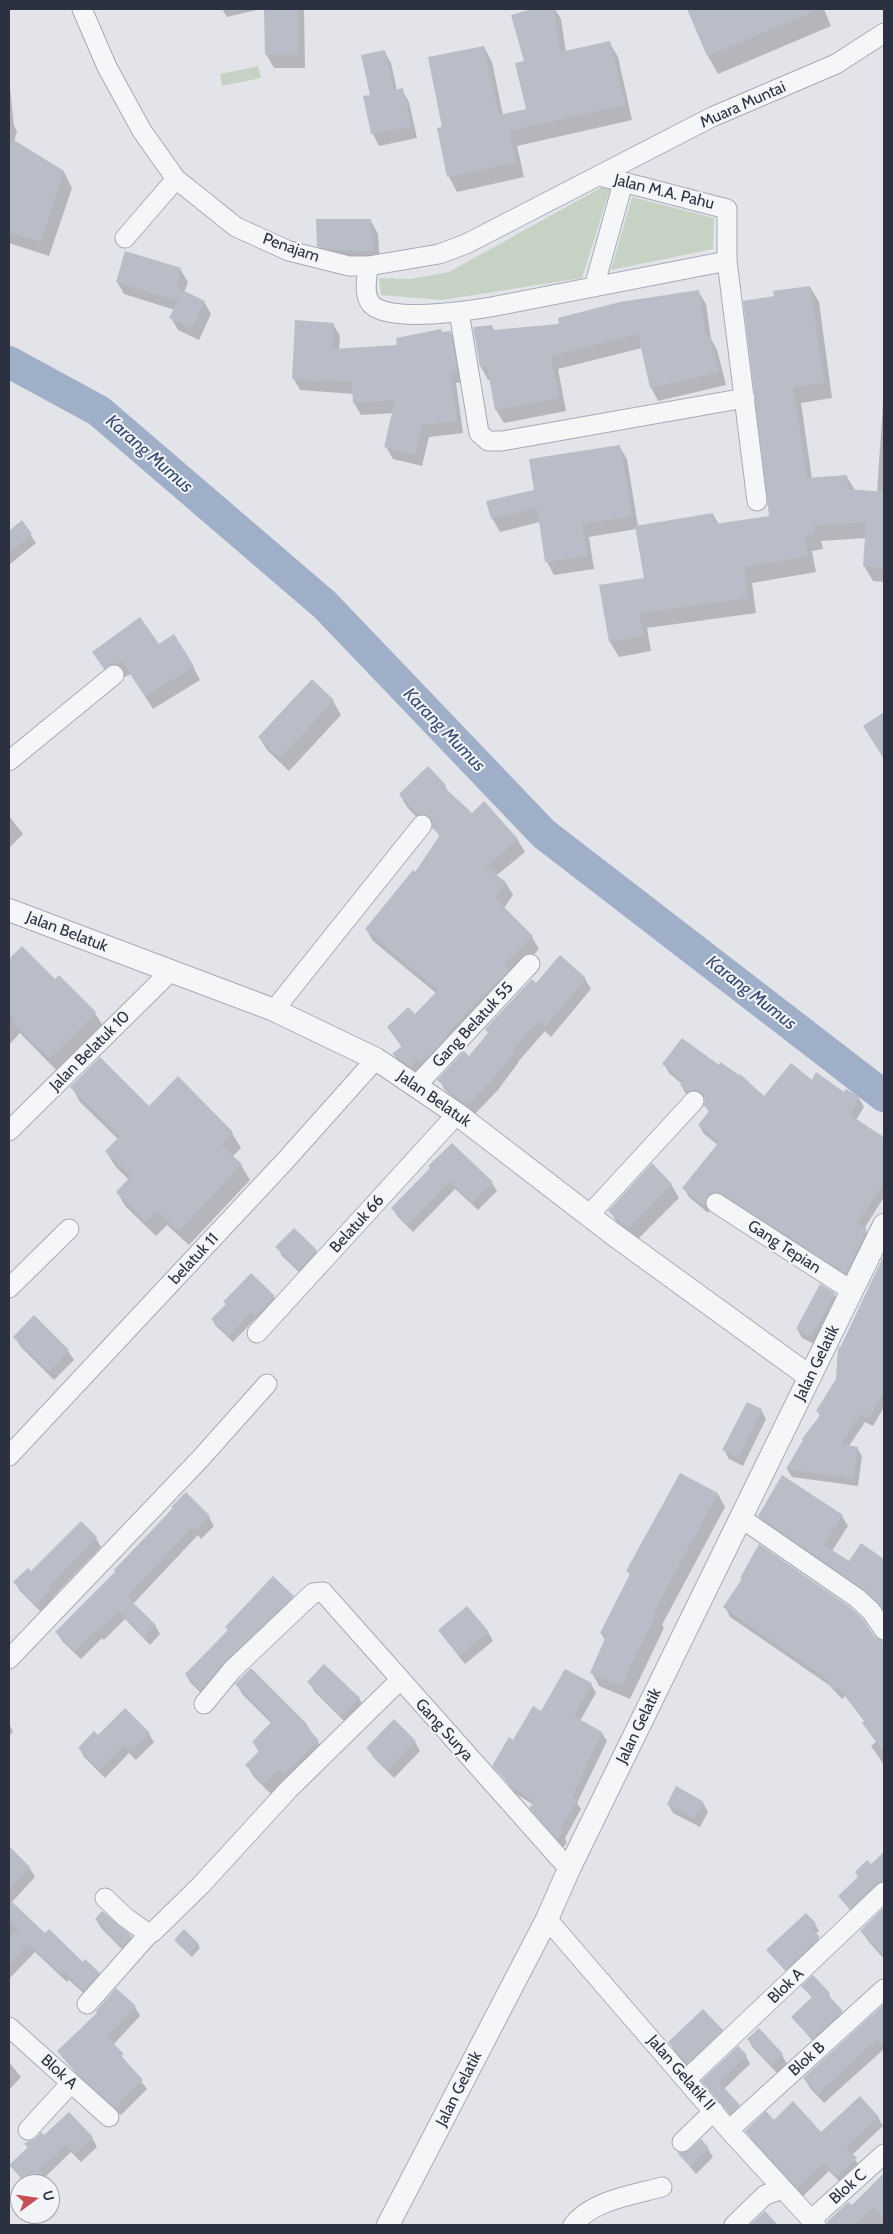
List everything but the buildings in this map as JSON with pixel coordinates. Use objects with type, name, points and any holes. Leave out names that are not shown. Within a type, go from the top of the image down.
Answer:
[{"type":"street","name":"Penajam","points":[[82,9],[107,67],[142,132],[176,179],[236,227],[289,251],[349,266],[368,266],[439,254],[466,244],[600,176]]},
{"type":"street","name":"Muara Muntai","points":[[600,176],[712,117],[836,64],[884,33]]},
{"type":"street","name":"Jalan M.A. Pahu","points":[[600,176],[727,209],[727,261]]},
{"type":"street","points":[[125,238],[176,179]]},
{"type":"street","points":[[594,287],[623,183]]},
{"type":"street","points":[[368,266],[367,295],[371,303],[379,310],[409,315],[459,312],[727,261],[757,501]]},
{"type":"street","points":[[459,312],[479,433],[488,441],[502,441],[745,398]]},
{"type":"street","points":[[9,761],[114,675]]},
{"type":"street","points":[[274,1010],[422,825]]},
{"type":"street","name":"Jalan Belatuk","points":[[11,914],[274,1010],[376,1059],[457,1114],[588,1216],[810,1377]]},
{"type":"street","name":"Gang Belatuk 55","points":[[416,1085],[530,964]]},
{"type":"street","name":"Jalan Belatuk 10","points":[[9,1131],[171,971]]},
{"type":"street","name":"belatuk 11","points":[[9,1456],[285,1161],[376,1059]]},
{"type":"street","points":[[588,1216],[694,1101]]},
{"type":"street","name":"Belatuk 66","points":[[256,1333],[457,1114]]},
{"type":"street","name":"Gang Tepian","points":[[716,1203],[852,1291]]},
{"type":"street","name":"Jalan Gelatik","points":[[388,2225],[547,1919],[569,1869],[884,1225]]},
{"type":"street","points":[[9,1288],[69,1229]]},
{"type":"street","points":[[9,1659],[201,1458],[267,1384]]},
{"type":"street","points":[[741,1518],[857,1598],[871,1611],[884,1630]]},
{"type":"street","name":"Gang Surya","points":[[204,1704],[232,1670],[313,1593],[320,1591],[569,1869]]},
{"type":"street","points":[[87,2004],[149,1934],[158,1928],[201,1885],[288,1790],[400,1680]]},
{"type":"street","name":"Blok A","points":[[687,2079],[884,1892]]},
{"type":"street","points":[[105,1898],[125,1917],[149,1934]]},
{"type":"street","name":"Jalan Gelatik II","points":[[547,1919],[687,2079],[729,2130],[813,2222]]},
{"type":"street","name":"Blok B","points":[[729,2130],[884,1989]]},
{"type":"street","name":"Blok A","points":[[9,2027],[109,2117]]},
{"type":"street","points":[[28,2130],[71,2083]]},
{"type":"street","points":[[682,2142],[714,2111]]},
{"type":"street","name":"Blok C","points":[[813,2222],[884,2154]]},
{"type":"street","points":[[573,2225],[591,2211],[613,2200],[662,2186]]},
{"type":"street","points":[[734,2225],[765,2195],[783,2189]]},
{"type":"green space","points":[[258,66],[261,78],[222,86],[220,74]]},
{"type":"green space","points":[[604,186],[610,189],[582,278],[442,300],[381,295],[379,278],[410,279],[449,272]]},
{"type":"green space","points":[[632,197],[714,218],[713,249],[611,270]]},
{"type":"waterway","name":"Karang Mumus","points":[[9,362],[99,411],[325,605],[544,834],[884,1096]]}]
